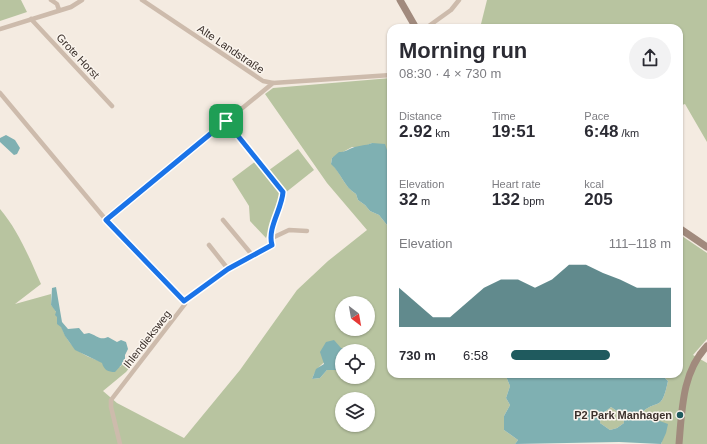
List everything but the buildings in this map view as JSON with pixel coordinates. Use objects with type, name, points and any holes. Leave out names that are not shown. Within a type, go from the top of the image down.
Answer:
[{"type":"main road","points":[[400,0],[414,24]]},
{"type":"main road","points":[[683,231],[707,247]]},
{"type":"main road","points":[[679,444],[683,400],[691,369],[707,346]]},
{"type":"street","points":[[51,0],[57,4],[59,10]]},
{"type":"street","points":[[0,28],[71,7],[82,0]]},
{"type":"street","name":"Alte Landstraße","points":[[142,0],[262,81],[273,83],[387,75]]},
{"type":"street","points":[[432,24],[452,10],[459,0]]},
{"type":"street","name":"Grote Horst","points":[[32,19],[112,106]]},
{"type":"street","points":[[106,220],[273,83]]},
{"type":"street","points":[[0,93],[106,220],[184,301],[228,269],[272,245],[270,240],[283,192],[226,121]]},
{"type":"street","points":[[223,220],[253,256]]},
{"type":"street","points":[[270,240],[289,230],[307,231]]},
{"type":"street","points":[[209,245],[228,269]]},
{"type":"street","name":"Ihlendieksweg","points":[[120,444],[111,408],[111,400],[185,304],[184,301]]},
{"type":"green space","points":[[0,0],[21,0],[27,12],[0,21]]},
{"type":"green space","points":[[487,0],[707,0],[707,142],[685,104],[683,105],[683,24],[481,24]]},
{"type":"green space","points":[[387,78],[387,151],[372,143],[363,147],[352,147],[332,158],[331,163],[348,188],[356,194],[358,200],[370,211],[379,215],[387,225],[387,378],[507,378],[510,386],[506,398],[510,405],[504,416],[504,430],[518,440],[515,444],[0,444],[0,209],[18,235],[41,284],[15,304],[51,294],[51,305],[68,341],[74,347],[96,360],[120,367],[125,361],[131,366],[103,391],[117,403],[184,438],[240,370],[297,290],[328,261],[367,230],[327,183],[265,94],[273,88]]},
{"type":"green space","points":[[298,149],[314,170],[280,197],[266,238],[250,221],[249,206],[232,179],[256,161],[265,173]]},
{"type":"green space","points":[[683,237],[707,253],[707,339],[693,355],[707,363],[707,444],[661,444],[662,442],[657,420],[643,420],[640,417],[640,414],[646,409],[658,404],[661,401],[666,391],[668,381],[665,378],[683,378]]},
{"type":"green space","points":[[611,407],[623,415],[624,423],[617,428],[610,430],[600,423],[601,415]]},
{"type":"water","points":[[6,135],[15,140],[20,148],[17,154],[14,155],[0,142],[0,138]]},
{"type":"water","points":[[372,143],[385,144],[387,150],[387,225],[379,215],[370,211],[358,200],[356,194],[348,188],[331,164],[332,158],[339,152]]},
{"type":"water","points":[[56,287],[62,322],[68,329],[79,328],[84,334],[89,333],[100,338],[108,337],[117,342],[121,340],[126,342],[128,349],[125,355],[125,361],[115,372],[110,372],[102,363],[75,350],[65,336],[61,327],[57,324],[57,317],[55,315],[56,312],[51,305],[52,288]]},
{"type":"water","points":[[334,340],[338,344],[335,344],[335,370],[327,370],[320,378],[312,379],[316,369],[324,364],[320,352],[326,342]]},
{"type":"water","points":[[507,378],[665,378],[668,381],[663,398],[658,404],[646,409],[640,414],[640,417],[643,420],[657,420],[668,424],[661,444],[619,442],[515,444],[518,440],[504,430],[504,416],[510,405],[506,398],[510,386]],"holes":[[[611,407],[623,415],[624,423],[617,428],[610,430],[600,423],[601,415]]]},
{"type":"place","name":"P2 Park Manhagen","points":[[680,415]]},
{"type":"route","points":[[226,121],[283,192],[282,200],[271,234],[270,240],[272,245],[228,269],[214,278],[192,297],[184,301],[106,220],[226,121]]}]
